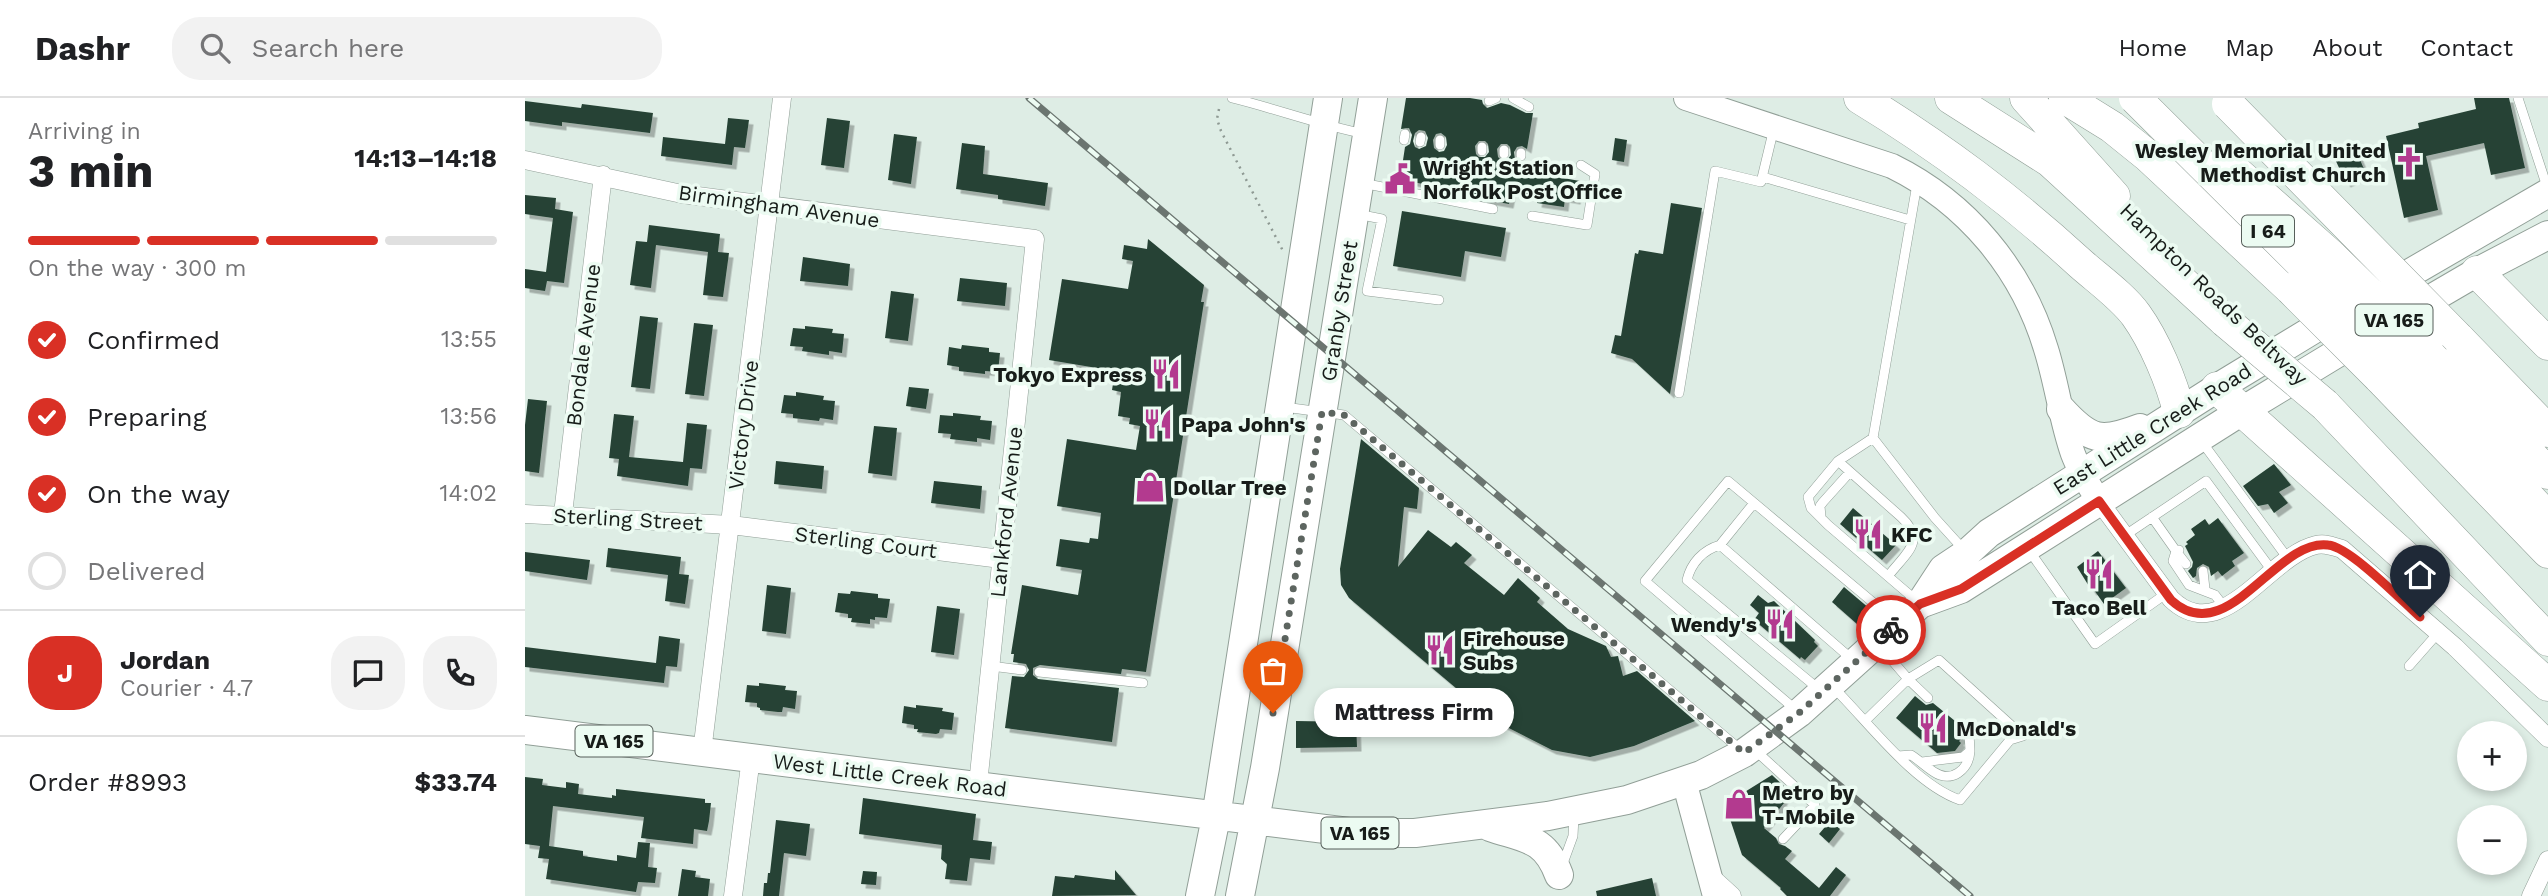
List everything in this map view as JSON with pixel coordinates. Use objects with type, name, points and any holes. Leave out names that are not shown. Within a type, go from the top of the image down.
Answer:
[{"type":"highway","points":[[1860,98],[1924,137],[1995,190],[2038,225],[2136,314],[2175,393],[2179,412]]},
{"type":"highway","points":[[1951,98],[2050,161],[2231,318],[2325,405],[2548,640]]},
{"type":"highway","name":"Hampton Roads Beltway","points":[[2026,98],[2231,318]]},
{"type":"highway","points":[[2065,98],[2112,127],[2148,156],[2291,289],[2403,364],[2548,474]]},
{"type":"highway","points":[[2136,98],[2212,151],[2270,199],[2329,254],[2403,364],[2548,552]]},
{"type":"highway","name":"I 64","points":[[2136,98],[2403,364],[2548,518]]},
{"type":"highway","name":"I 64","points":[[2225,101],[2548,431]]},
{"type":"highway","points":[[2477,272],[2548,344]]},
{"type":"highway","points":[[2217,388],[2548,685]]},
{"type":"main road","points":[[1200,896],[1216,817],[1328,98]]},
{"type":"main road","name":"Granby Street","points":[[1240,896],[1333,413],[1355,214],[1373,98]]},
{"type":"main road","points":[[1686,98],[1866,156],[1918,179],[1977,228],[2008,266],[2037,322],[2073,455],[2099,501]]},
{"type":"main road","name":"East Little Creek Road","points":[[1255,821],[1375,834],[1484,825],[1627,800],[1684,781],[1748,750],[1799,713],[1920,604],[1961,589],[1989,533],[2308,331],[2548,192]]},
{"type":"main road","name":"East Little Creek Road","points":[[1976,563],[2026,546],[2242,411],[2477,272],[2548,235]]},
{"type":"main road","points":[[2435,258],[2477,272]]},
{"type":"main road","points":[[2061,409],[2075,424],[2097,438],[2120,435],[2179,412]]},
{"type":"main road","name":"West Little Creek Road","points":[[525,730],[1255,821]]},
{"type":"main road","points":[[1684,781],[1712,886]]},
{"type":"main road","points":[[1484,825],[1538,843],[1550,854],[1559,875]]},
{"type":"street","name":"Victory Drive","points":[[702,752],[782,98]]},
{"type":"street","name":"Birmingham Avenue","points":[[525,160],[682,194],[1035,239]]},
{"type":"street","name":"Bondale Avenue","points":[[563,514],[603,175]]},
{"type":"street","name":"Lankford Avenue","points":[[978,785],[1035,239]]},
{"type":"street","points":[[2099,501],[2178,606],[2195,614],[2207,614],[2225,608],[2307,548],[2329,545],[2342,549],[2438,633],[2548,738]]},
{"type":"street","name":"Sterling Street","points":[[525,514],[731,525]]},
{"type":"street","name":"Sterling Court","points":[[731,525],[1001,559]]},
{"type":"street","points":[[733,896],[751,758]]},
{"type":"street","points":[[2531,896],[2548,860]]},
{"type":"street","points":[[1712,886],[1732,896]]},
{"type":"lane","points":[[1232,98],[1260,101],[1325,126],[1367,134]]},
{"type":"lane","points":[[2518,98],[2530,128],[2548,192]]},
{"type":"lane","points":[[1511,100],[1529,107]]},
{"type":"lane","points":[[1679,393],[1715,171],[1762,182],[1775,126]]},
{"type":"lane","points":[[1532,216],[1587,225],[1595,174],[1581,165]]},
{"type":"lane","points":[[1763,177],[1910,220]]},
{"type":"lane","points":[[1918,179],[1873,438],[1838,461],[1808,496],[1811,509],[1920,604]]},
{"type":"lane","points":[[1360,183],[1493,209]]},
{"type":"lane","points":[[1355,214],[1382,219],[1367,291],[1439,300]]},
{"type":"lane","points":[[1279,406],[1333,413],[1815,805],[1783,839]]},
{"type":"lane","points":[[1873,438],[1935,518],[1976,563]]},
{"type":"lane","points":[[2199,438],[2289,561]]},
{"type":"lane","points":[[1838,461],[1912,527],[1914,542],[1889,575]]},
{"type":"lane","points":[[1822,519],[1820,506],[1850,472]]},
{"type":"lane","points":[[1799,713],[1645,581],[1728,481],[1898,623]]},
{"type":"lane","points":[[2124,536],[2206,481],[2273,572]]},
{"type":"lane","points":[[1754,503],[1720,545],[1707,549],[1690,569],[1687,580],[1867,720],[1880,740],[1944,794],[1960,800],[2010,740],[2023,736],[1939,660],[1908,679],[1867,720]]},
{"type":"lane","points":[[2152,517],[2186,564]]},
{"type":"lane","points":[[1720,545],[1856,662]]},
{"type":"lane","points":[[2026,546],[2095,645],[2167,593]]},
{"type":"lane","points":[[2178,550],[2173,561],[2189,584],[2215,594],[2225,608]]},
{"type":"lane","points":[[2199,574],[2205,589]]},
{"type":"lane","points":[[2409,666],[2438,633]]},
{"type":"lane","points":[[1877,643],[1928,698]]},
{"type":"lane","points":[[991,666],[1022,670]]},
{"type":"lane","points":[[1039,672],[1143,683]]},
{"type":"lane","points":[[1898,756],[1911,755],[1935,774],[1953,775],[1964,770],[1969,762],[1969,733],[1960,726]]},
{"type":"lane","points":[[1922,762],[1963,757],[1970,751]]},
{"type":"lane","points":[[1559,875],[1573,836],[1574,811]]},
{"type":"path","points":[[1219,110],[1217,119],[1221,131],[1299,281]]},
{"type":"building","points":[[1406,98],[1470,98],[1482,100],[1487,108],[1501,103],[1533,113],[1527,149],[1517,147],[1514,152],[1515,159],[1525,162],[1523,171],[1580,181],[1576,200],[1565,198],[1564,207],[1537,203],[1539,194],[1512,189],[1509,204],[1453,194],[1453,189],[1400,180],[1405,147],[1410,144],[1412,135],[1409,128],[1401,129]],"holes":[[[1419,130],[1425,131],[1428,138],[1426,146],[1419,149],[1415,147],[1415,133]],[[1441,133],[1446,137],[1447,145],[1444,151],[1439,152],[1434,148],[1433,140],[1436,134]],[[1479,141],[1485,141],[1489,152],[1485,157],[1479,157],[1475,146]],[[1501,144],[1507,144],[1511,155],[1507,160],[1501,160],[1497,149]]]},
{"type":"building","name":"Wesley Memorial United Methodist Church","points":[[2474,98],[2509,98],[2525,168],[2491,175],[2484,143],[2426,156],[2438,210],[2404,218],[2386,136],[2419,128],[2418,123],[2476,109]]},
{"type":"building","points":[[525,101],[581,108],[582,104],[653,113],[650,133],[562,122],[562,126],[525,121]]},
{"type":"building","points":[[728,118],[749,120],[745,148],[734,147],[732,165],[661,156],[663,137],[725,144]]},
{"type":"building","points":[[827,118],[850,121],[844,168],[821,165]]},
{"type":"building","points":[[894,134],[917,137],[911,184],[888,180]]},
{"type":"building","points":[[1615,138],[1627,140],[1624,162],[1612,160]]},
{"type":"building","points":[[962,143],[985,146],[983,174],[1048,183],[1045,206],[956,189]]},
{"type":"building","points":[[2356,150],[2366,174],[2346,183],[2335,159]]},
{"type":"building","points":[[525,195],[556,198],[555,209],[573,212],[564,283],[547,281],[545,291],[525,288],[525,269],[546,272],[553,218],[525,214]]},
{"type":"building","points":[[1671,203],[1702,208],[1670,394],[1632,359],[1611,353],[1615,335],[1621,336],[1635,253],[1638,254],[1639,250],[1663,254]]},
{"type":"building","points":[[1402,211],[1506,228],[1501,257],[1465,251],[1461,277],[1393,266]]},
{"type":"building","points":[[649,225],[720,234],[718,252],[729,253],[723,297],[703,295],[708,252],[656,245],[651,288],[630,285],[636,241],[647,242]]},
{"type":"building","points":[[1148,239],[1204,285],[1201,302],[1204,302],[1146,672],[1122,669],[1121,674],[1040,665],[1033,668],[1033,675],[1038,679],[1119,688],[1112,742],[1005,728],[1012,676],[1024,677],[1029,670],[1026,664],[1013,662],[1014,654],[1011,654],[1022,585],[1078,595],[1082,570],[1056,566],[1060,539],[1089,543],[1090,538],[1098,539],[1101,513],[1057,506],[1067,439],[1136,450],[1140,426],[1129,424],[1130,418],[1118,416],[1121,392],[1112,390],[1115,371],[1049,360],[1062,279],[1128,289],[1133,261],[1122,259],[1124,245],[1147,249]]},
{"type":"building","points":[[803,257],[850,264],[848,286],[800,281]]},
{"type":"building","points":[[960,278],[1007,283],[1005,306],[957,301]]},
{"type":"building","points":[[891,291],[914,294],[908,341],[885,338]]},
{"type":"building","points":[[640,316],[658,318],[650,389],[631,387]]},
{"type":"building","points":[[694,323],[713,325],[704,396],[685,394]]},
{"type":"building","points":[[805,326],[833,329],[832,333],[844,334],[842,353],[829,351],[829,355],[802,351],[803,347],[790,346],[793,328],[805,329]]},
{"type":"building","points":[[962,345],[989,348],[989,352],[1000,353],[998,372],[985,371],[985,374],[959,371],[959,367],[947,365],[949,347],[961,349]]},
{"type":"building","points":[[909,387],[929,389],[926,409],[906,406]]},
{"type":"building","points":[[796,392],[824,396],[823,400],[835,401],[833,420],[793,418],[793,414],[781,413],[784,395],[796,396]]},
{"type":"building","points":[[528,399],[547,401],[539,473],[525,471]]},
{"type":"building","points":[[953,413],[981,416],[980,420],[992,421],[990,440],[977,438],[977,442],[950,439],[951,434],[938,433],[940,415],[953,416]]},
{"type":"building","points":[[614,414],[634,416],[629,457],[683,462],[687,423],[707,425],[702,469],[690,468],[688,486],[617,476],[619,459],[609,458]]},
{"type":"building","points":[[874,426],[897,428],[892,476],[868,473]]},
{"type":"building","points":[[1361,439],[1419,488],[1417,509],[1404,507],[1398,567],[1428,530],[1451,547],[1456,542],[1472,555],[1464,563],[1504,595],[1518,578],[1540,598],[1537,602],[1568,629],[1606,646],[1611,657],[1618,656],[1623,676],[1637,671],[1695,721],[1634,746],[1590,757],[1552,750],[1491,719],[1492,716],[1349,598],[1341,585],[1340,569]]},
{"type":"building","points":[[776,461],[824,466],[822,489],[774,484]]},
{"type":"building","points":[[2274,464],[2291,485],[2279,492],[2288,503],[2274,513],[2268,504],[2258,506],[2243,486]]},
{"type":"building","points":[[934,481],[982,486],[980,509],[931,503]]},
{"type":"building","name":"KFC","points":[[1853,508],[1896,545],[1882,560],[1840,524]]},
{"type":"building","points":[[2218,518],[2244,553],[2232,561],[2235,566],[2222,576],[2218,571],[2211,576],[2209,567],[2203,564],[2197,568],[2193,578],[2188,571],[2193,562],[2185,546],[2195,535],[2191,529],[2205,519],[2209,525]]},
{"type":"building","points":[[608,548],[681,557],[679,574],[689,575],[685,604],[665,601],[668,575],[606,567]]},
{"type":"building","name":"Taco Bell","points":[[2098,551],[2126,588],[2104,604],[2077,567]]},
{"type":"building","points":[[525,552],[590,560],[587,580],[525,571]]},
{"type":"building","points":[[767,585],[791,588],[786,634],[762,631]]},
{"type":"building","points":[[1844,587],[1870,609],[1857,624],[1832,602]]},
{"type":"building","points":[[851,591],[878,594],[878,598],[890,599],[887,618],[875,617],[875,620],[870,619],[870,624],[851,622],[852,618],[848,618],[848,614],[835,612],[838,593],[850,594]]},
{"type":"building","name":"Wendy's","points":[[1758,595],[1768,603],[1774,601],[1815,640],[1818,646],[1805,660],[1801,657],[1800,659],[1754,620],[1759,613],[1750,605]]},
{"type":"building","points":[[937,606],[960,609],[954,655],[931,652]]},
{"type":"building","points":[[659,636],[680,639],[677,667],[666,666],[664,683],[525,667],[525,647],[656,663]]},
{"type":"building","points":[[759,683],[786,686],[785,690],[797,691],[795,709],[783,707],[782,712],[760,710],[757,703],[745,702],[747,685],[759,686]]},
{"type":"building","name":"McDonald's","points":[[1915,696],[1926,705],[1933,703],[1955,721],[1954,729],[1962,738],[1955,751],[1937,753],[1896,718]]},
{"type":"building","points":[[916,705],[943,708],[942,711],[954,713],[952,730],[940,729],[936,734],[917,732],[918,729],[914,729],[914,725],[902,723],[904,706],[916,708]]},
{"type":"building","points":[[1296,721],[1356,722],[1357,747],[1296,748]]},
{"type":"building","points":[[1772,775],[1788,790],[1782,796],[1785,798],[1782,801],[1784,803],[1764,828],[1779,844],[1792,851],[1785,859],[1819,888],[1836,867],[1846,875],[1830,896],[1787,896],[1742,855],[1727,803]]},
{"type":"building","points":[[525,777],[543,779],[542,785],[566,788],[566,782],[579,784],[578,794],[612,798],[612,795],[616,796],[616,789],[705,799],[705,803],[711,803],[707,831],[694,829],[693,844],[641,838],[644,817],[553,806],[549,846],[583,851],[583,856],[617,861],[617,855],[636,858],[638,842],[650,843],[648,867],[657,868],[655,883],[638,882],[636,892],[546,879],[549,859],[538,858],[540,846],[525,844]]},
{"type":"building","points":[[863,798],[976,814],[973,840],[992,842],[990,860],[970,858],[967,881],[945,879],[947,864],[941,859],[942,845],[859,834]]},
{"type":"building","points":[[776,820],[810,824],[806,856],[784,853],[779,896],[763,896],[764,883],[767,883],[770,873]]},
{"type":"building","points":[[1830,821],[1840,829],[1829,843],[1819,834]]},
{"type":"building","points":[[682,869],[696,871],[695,877],[710,879],[708,896],[678,896]]},
{"type":"building","points":[[1115,870],[1136,895],[1052,896],[1055,876],[1074,878],[1075,875],[1115,880]]},
{"type":"building","points":[[863,871],[877,872],[876,885],[861,884]]},
{"type":"building","points":[[1652,878],[1656,896],[1597,896],[1596,891]]},
{"type":"railway","points":[[1029,98],[1970,896]]},
{"type":"way so far","points":[[1273,713],[1322,412],[1344,415],[1744,753],[1799,713],[1891,630]]},
{"type":"place","name":"Wesley Memorial United Methodist Church","points":[[2409,162]]},
{"type":"place","name":"Wright Station Norfolk Post Office","points":[[1400,179]]},
{"type":"place","name":"Tokyo Express","points":[[1166,374]]},
{"type":"place","name":"Papa John's","points":[[1158,424]]},
{"type":"place","name":"Dollar Tree","points":[[1150,487]]},
{"type":"place","name":"KFC","points":[[1868,534]]},
{"type":"place","name":"Taco Bell","points":[[2099,574]]},
{"type":"place","name":"Wendy's","points":[[1780,624]]},
{"type":"place","name":"Firehouse Subs","points":[[1440,650]]},
{"type":"place","name":"Mattress Firm","points":[[1273,713]]},
{"type":"place","name":"McDonald's","points":[[1933,728]]},
{"type":"place","name":"Metro by T-Mobile","points":[[1739,804]]},
{"type":"route","points":[[1891,630],[1920,604],[1961,589],[2099,501],[2171,600],[2195,614],[2207,614],[2225,608],[2307,548],[2329,545],[2348,553],[2420,617]]}]
